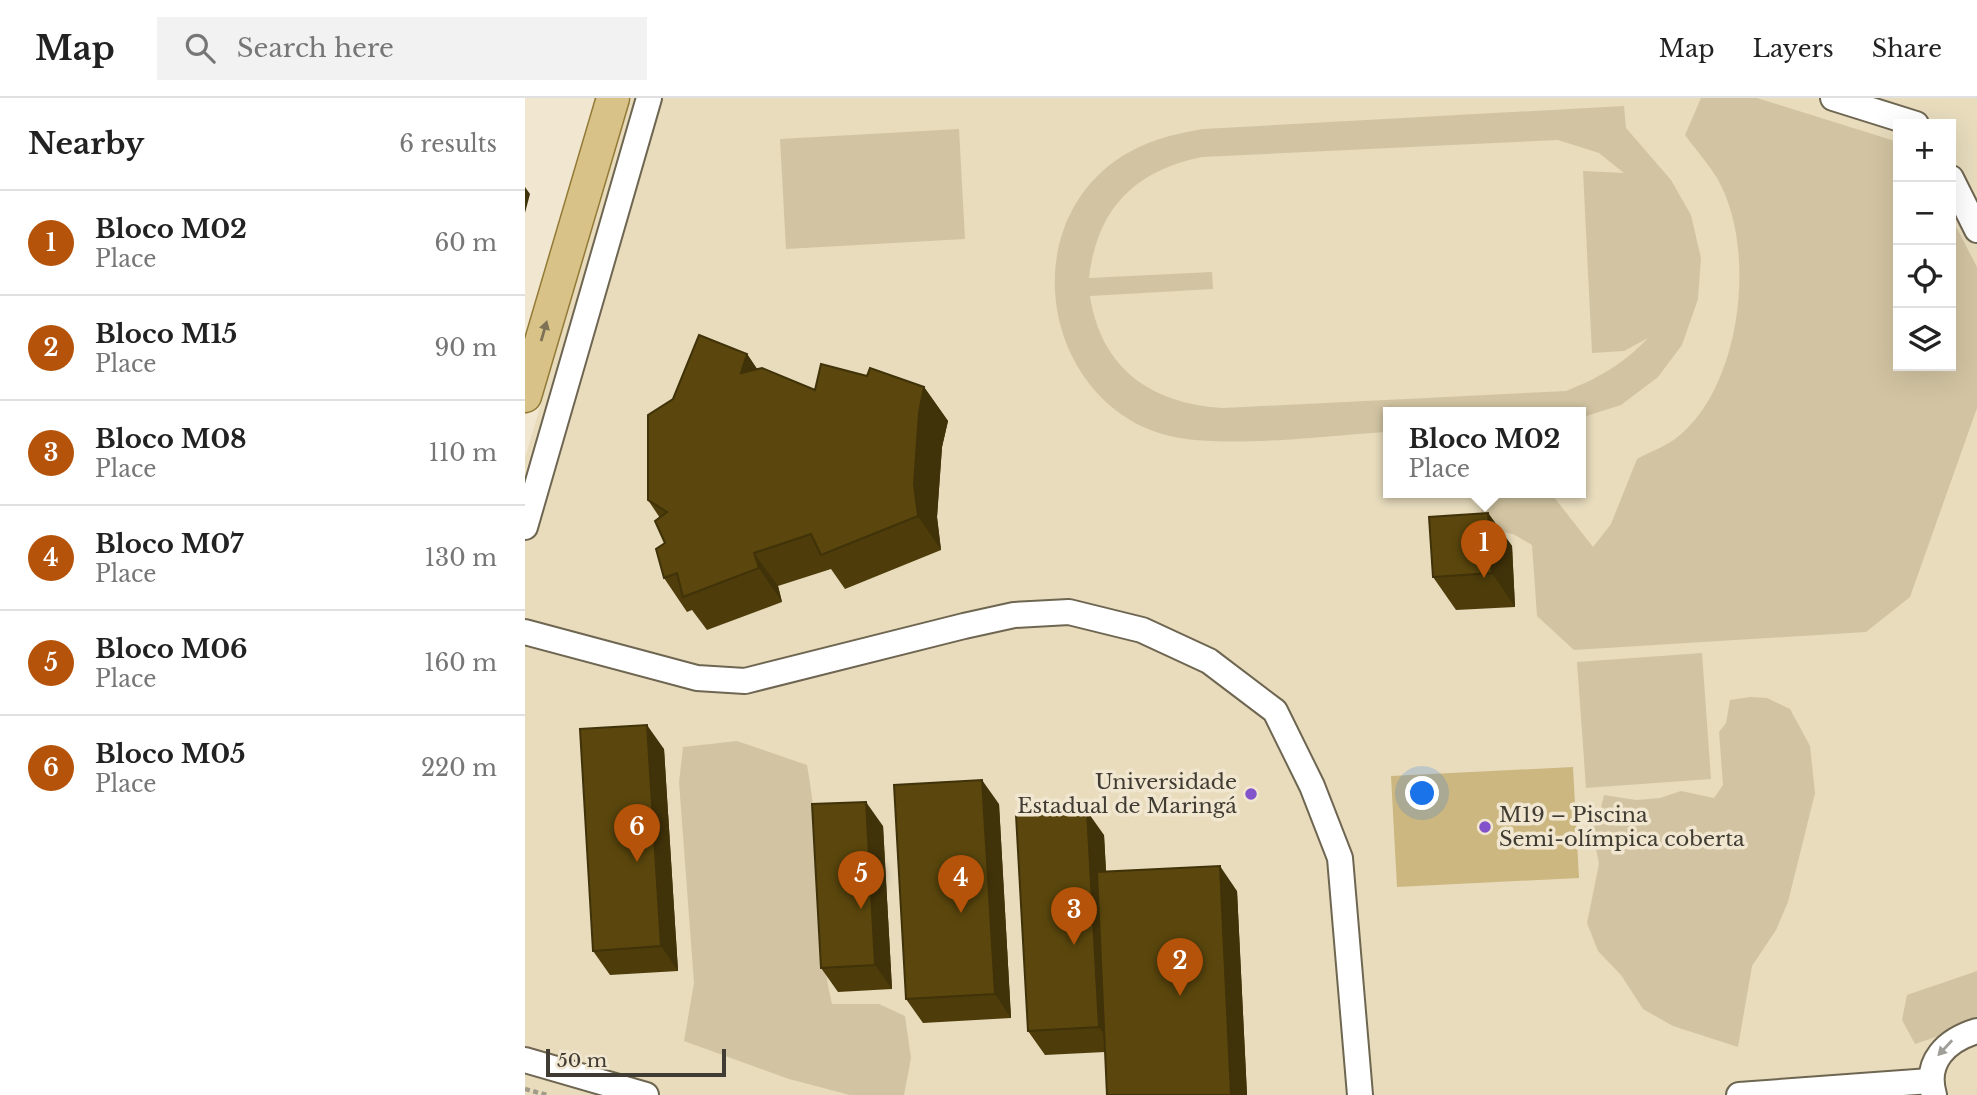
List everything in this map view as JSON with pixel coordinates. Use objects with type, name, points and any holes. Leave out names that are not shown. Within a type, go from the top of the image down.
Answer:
[{"type":"main road","points":[[525,396],[613,98]]},
{"type":"lane","points":[[525,527],[649,98]]},
{"type":"lane","points":[[1833,98],[1900,119]]},
{"type":"lane","points":[[1953,182],[1977,230]]},
{"type":"lane","points":[[525,632],[697,678],[745,681],[1014,615],[1069,612],[1142,630],[1209,661],[1275,711],[1312,786],[1340,858],[1360,1095]]},
{"type":"lane","points":[[1739,1095],[1932,1088],[1936,1057],[1953,1039],[1977,1031]]},
{"type":"lane","points":[[525,1060],[646,1095]]},
{"type":"path","points":[[525,1089],[547,1095]]},
{"type":"shaded area","name":"Universidade Estadual de Maringá","points":[[631,98],[1977,98],[1977,1095],[525,1095],[525,458]]},
{"type":"shaded area","points":[[1701,98],[1757,98],[1893,140],[1893,371],[1956,371],[1956,227],[1977,267],[1977,408],[1910,597],[1866,632],[1574,650],[1537,616],[1532,545],[1513,534],[1481,529],[1481,498],[1555,498],[1593,547],[1611,524],[1637,459],[1675,439],[1698,416],[1716,387],[1729,353],[1737,316],[1739,278],[1737,241],[1730,207],[1710,167],[1685,135]]},
{"type":"shaded area","points":[[1624,106],[1626,128],[1671,180],[1691,215],[1701,258],[1698,299],[1682,345],[1658,377],[1621,405],[1586,416],[1586,407],[1383,407],[1383,432],[1237,442],[1179,438],[1156,432],[1120,413],[1091,385],[1070,352],[1058,314],[1055,274],[1062,236],[1078,199],[1106,168],[1117,160],[1152,142],[1203,129]],"holes":[[[1558,140],[1599,153],[1624,173],[1583,171],[1592,353],[1624,351],[1648,338],[1610,369],[1566,391],[1223,408],[1197,405],[1174,399],[1134,378],[1105,344],[1096,322],[1090,296],[1213,289],[1212,272],[1089,278],[1100,232],[1110,213],[1138,183],[1178,163],[1202,157]]]},
{"type":"shaded area","points":[[959,129],[965,239],[786,249],[780,139]]},
{"type":"shaded area","points":[[1702,653],[1711,779],[1586,788],[1577,662]]},
{"type":"shaded area","points":[[1767,698],[1790,709],[1810,746],[1815,793],[1788,902],[1776,930],[1752,966],[1738,1047],[1673,1026],[1643,1009],[1621,975],[1598,951],[1587,923],[1599,864],[1591,823],[1599,816],[1604,795],[1636,800],[1660,798],[1681,791],[1714,798],[1723,785],[1719,732],[1726,723],[1730,700]]},
{"type":"shaded area","points":[[737,741],[807,765],[815,825],[826,974],[832,1004],[879,1004],[905,1016],[911,1058],[904,1095],[850,1095],[789,1079],[684,1041],[694,983],[679,782],[683,747]]},
{"type":"shaded area","name":"M19 – Piscina Semi-olímpica coberta","points":[[1573,767],[1579,878],[1397,887],[1391,776]]},
{"type":"shaded area","points":[[1977,971],[1977,1023],[1915,1044],[1902,1020],[1907,995]]},
{"type":"building","points":[[699,335],[747,354],[741,373],[762,368],[815,390],[821,364],[867,376],[870,368],[924,387],[919,413],[914,484],[918,516],[821,555],[811,534],[754,553],[759,568],[683,597],[677,573],[664,578],[656,549],[665,543],[655,521],[667,512],[648,500],[648,415],[673,399]]},
{"type":"building","points":[[1488,513],[1492,573],[1433,577],[1429,517]]},
{"type":"building","points":[[647,725],[661,946],[593,951],[580,729]]},
{"type":"building","points":[[982,780],[995,994],[906,999],[894,785]]},
{"type":"building","points":[[866,802],[875,965],[821,968],[812,804]]},
{"type":"building","points":[[1087,811],[1099,1027],[1028,1031],[1016,815]]},
{"type":"building","points":[[1220,866],[1231,1095],[1107,1095],[1097,872]]},
{"type":"place","name":"Bloco M02","points":[[1484,578]]},
{"type":"place","name":"Universidade Estadual de Maringá","points":[[1251,794]]},
{"type":"place","name":"M19 – Piscina Semi-olímpica coberta","points":[[1485,827]]},
{"type":"place","name":"Bloco M05","points":[[637,862]]},
{"type":"place","name":"Bloco M06","points":[[861,909]]},
{"type":"place","name":"Bloco M07","points":[[961,913]]},
{"type":"place","name":"Bloco M08","points":[[1074,945]]},
{"type":"place","name":"Bloco M15","points":[[1180,996]]}]
